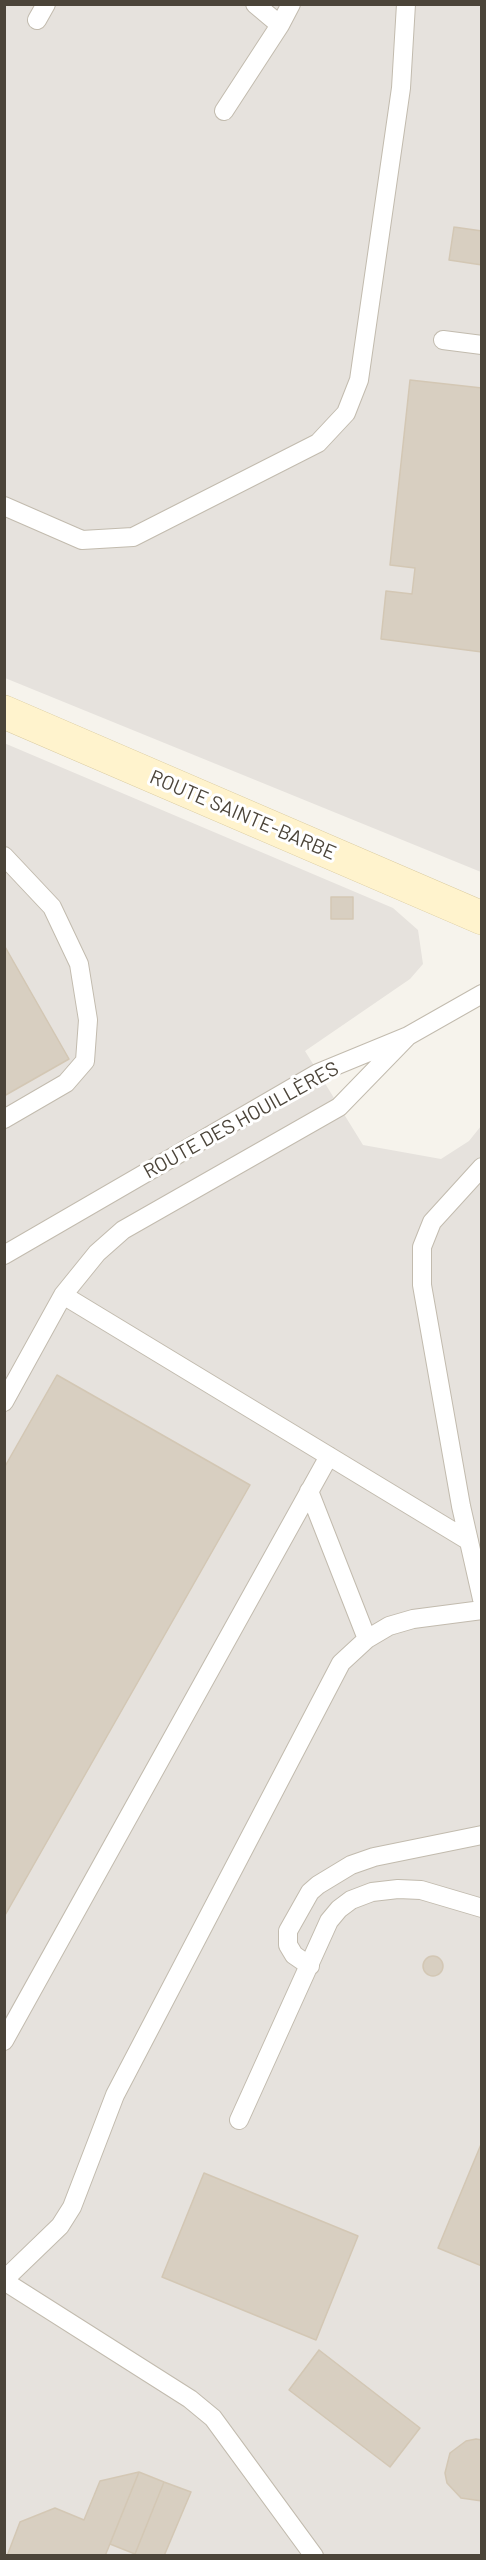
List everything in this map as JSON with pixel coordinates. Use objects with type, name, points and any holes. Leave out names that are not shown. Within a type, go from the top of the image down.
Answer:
[{"type":"main road","name":"ROUTE SAINTE-BARBE","points":[[4,712],[480,915]]},
{"type":"lane","points":[[255,4],[280,25]]},
{"type":"lane","points":[[224,111],[280,25],[291,4]]},
{"type":"lane","points":[[4,506],[82,540],[133,537],[318,444],[346,413],[359,380],[401,88],[406,4]]},
{"type":"lane","points":[[443,339],[482,345]]},
{"type":"lane","points":[[4,856],[52,907],[79,964],[88,1020],[85,1061],[66,1083],[4,1119]]},
{"type":"lane","name":"ROUTE DES HOUILLÈRES","points":[[4,1255],[318,1073],[408,1036],[482,994]]},
{"type":"lane","points":[[4,1402],[63,1294],[97,1253],[123,1230],[339,1107],[408,1036]]},
{"type":"lane","points":[[482,1167],[432,1222],[422,1247],[422,1285],[469,1541],[482,1599]]},
{"type":"lane","points":[[63,1294],[469,1541]]},
{"type":"lane","points":[[4,2041],[329,1456]]},
{"type":"lane","points":[[309,1491],[367,1639]]},
{"type":"lane","points":[[314,2556],[213,2418],[190,2399],[4,2280],[60,2226],[72,2207],[120,2084],[341,1663],[367,1639],[389,1626],[413,1619],[482,1610]]},
{"type":"lane","points":[[310,1966],[294,1955],[288,1945],[288,1931],[310,1892],[318,1885],[351,1865],[374,1857],[482,1835]]},
{"type":"lane","points":[[239,2120],[329,1921],[339,1909],[351,1900],[372,1892],[398,1889],[421,1890],[482,1908]]},
{"type":"shaded area","points":[[4,5],[481,5],[481,872],[5,678]]},
{"type":"shaded area","points":[[4,743],[393,908],[418,930],[423,964],[410,979],[305,1051],[363,1145],[441,1159],[469,1141],[481,1126],[481,2555],[5,2555]]},
{"type":"building","points":[[454,227],[482,231],[482,265],[449,260]]},
{"type":"building","points":[[410,380],[482,388],[482,652],[381,639],[386,591],[412,594],[415,568],[390,565]]},
{"type":"building","points":[[331,897],[353,897],[353,919],[331,919]]},
{"type":"building","points":[[4,945],[69,1059],[4,1096]]},
{"type":"building","points":[[57,1375],[250,1485],[4,1917],[4,1468]]},
{"type":"building","points":[[433,1956],[440,1959],[443,1966],[440,1973],[433,1976],[426,1973],[423,1966],[426,1959]]},
{"type":"building","points":[[482,2142],[482,2266],[438,2248]]},
{"type":"building","points":[[204,2173],[358,2236],[316,2340],[162,2277]]},
{"type":"building","points":[[319,2350],[420,2428],[390,2467],[289,2390]]},
{"type":"building","points":[[482,2440],[482,2501],[461,2498],[447,2483],[445,2473],[450,2453],[466,2441]]},
{"type":"building","points":[[139,2472],[164,2482],[135,2554],[110,2544]]},
{"type":"building","points":[[139,2472],[105,2556],[7,2556],[20,2522],[55,2508],[84,2520],[100,2481]]},
{"type":"building","points":[[164,2482],[191,2492],[164,2556],[138,2556],[135,2554]]}]
